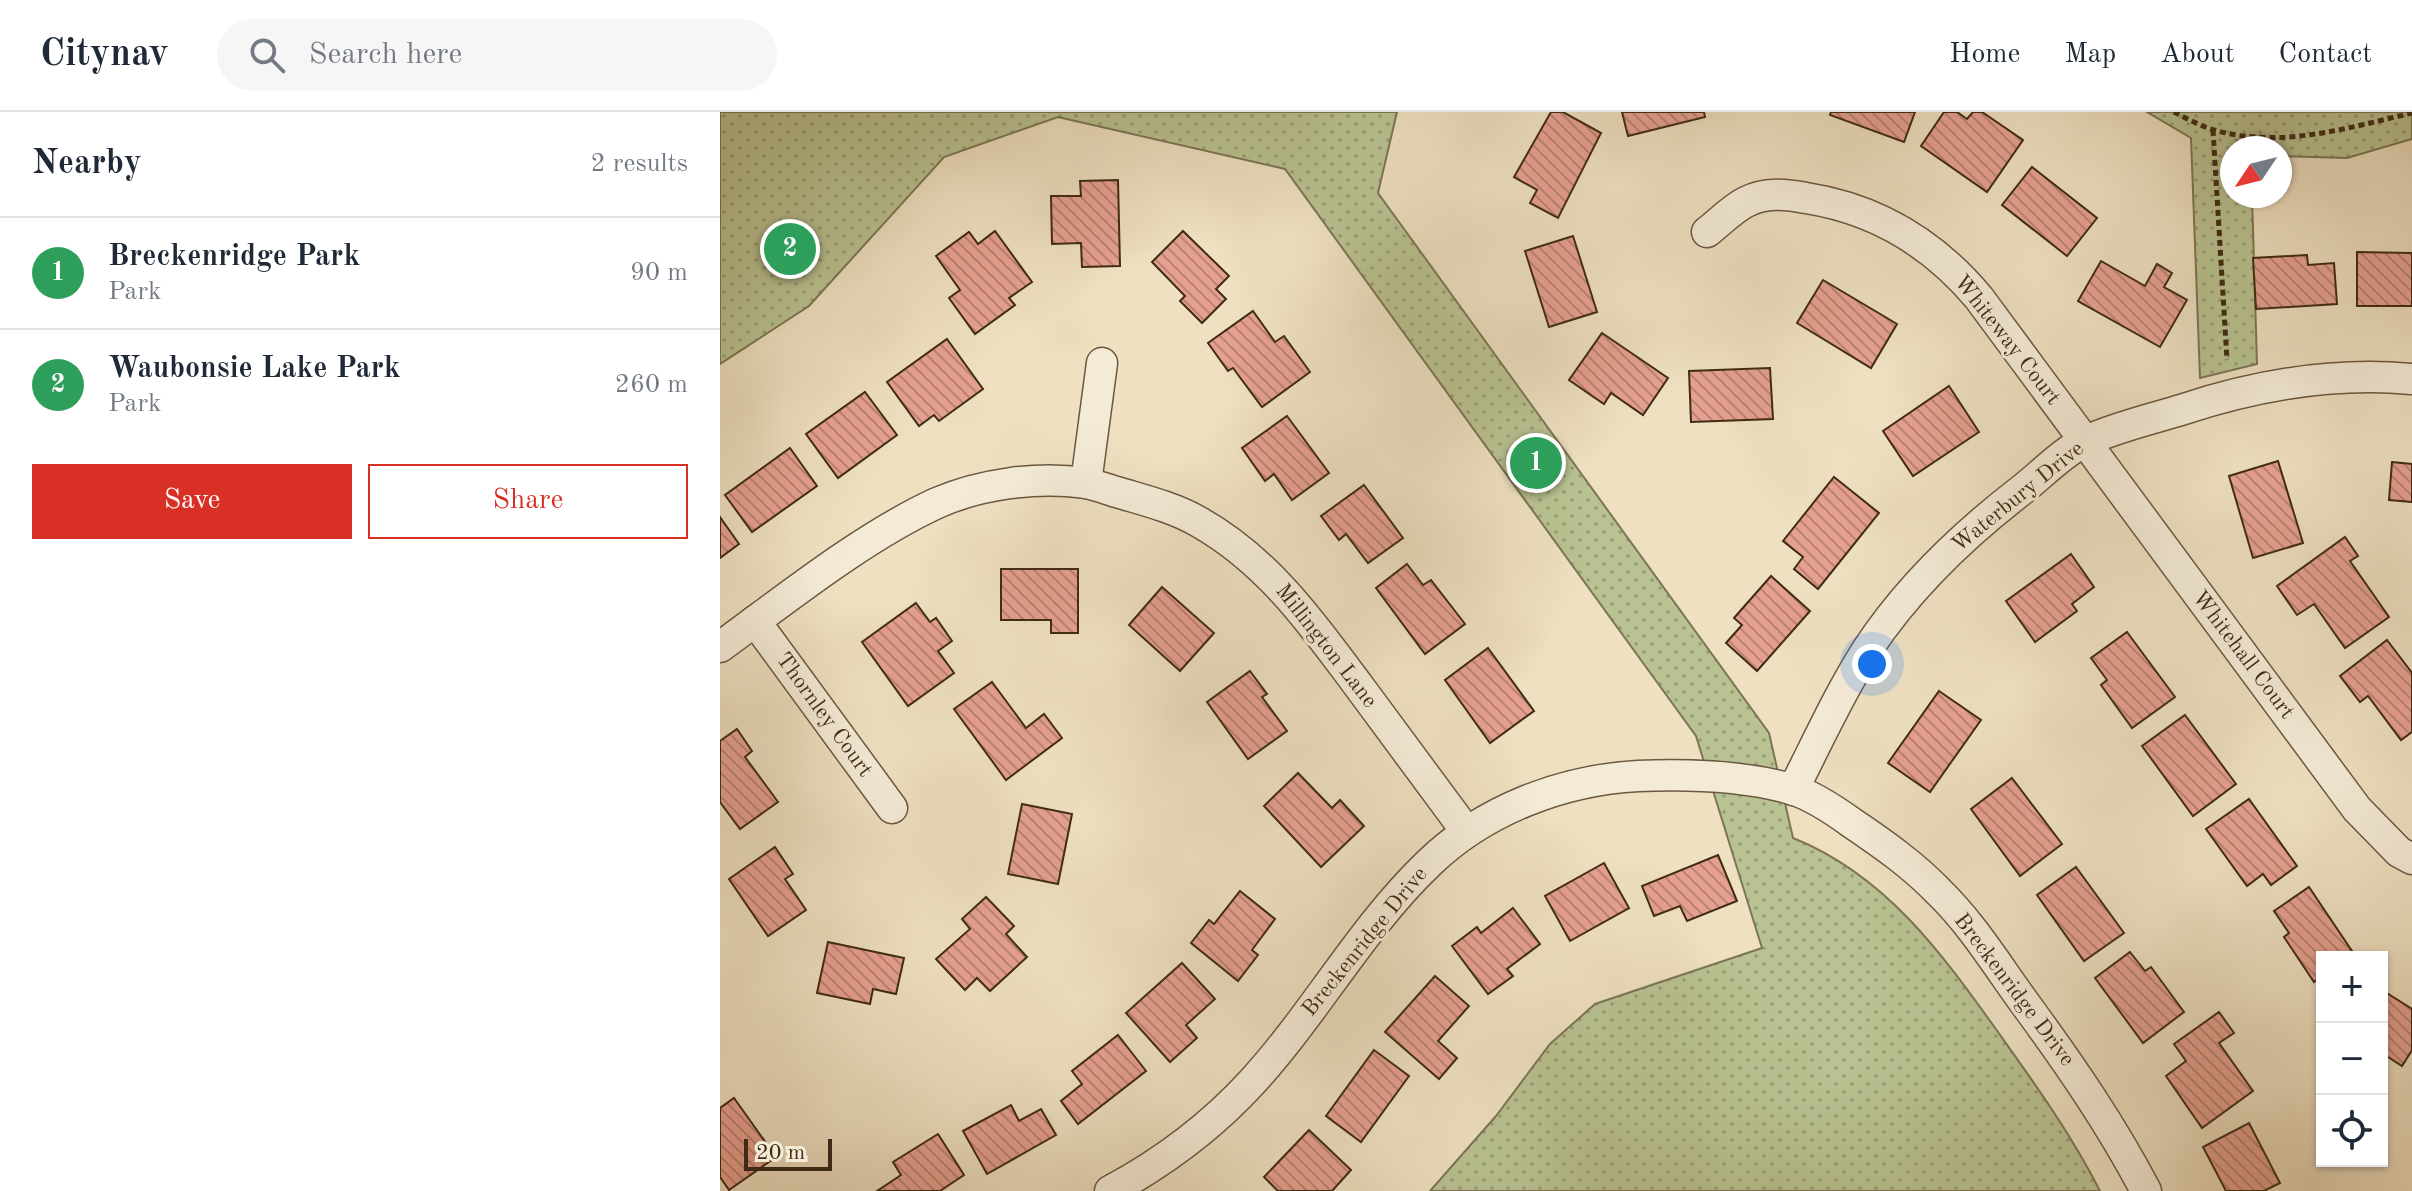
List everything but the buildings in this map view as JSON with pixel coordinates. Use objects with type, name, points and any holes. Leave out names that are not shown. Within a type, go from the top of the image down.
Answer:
[{"type":"street","name":"Whiteway Court","points":[[1707,232],[1746,202],[1780,193],[1839,203],[1903,231],[1931,249],[1961,277],[2084,441]]},
{"type":"street","points":[[1086,483],[1102,363]]},
{"type":"street","name":"Waterbury Drive","points":[[1793,790],[1868,648],[1904,601],[1955,545],[1984,519],[2084,441],[2257,389],[2295,382],[2366,377],[2412,379]]},
{"type":"street","name":"Whitehall Court","points":[[2084,441],[2357,809],[2399,852],[2412,859]]},
{"type":"street","name":"Millington Lane","points":[[720,647],[879,534],[937,503],[966,493],[1043,480],[1086,483],[1197,520],[1253,560],[1311,621],[1466,831]]},
{"type":"street","name":"Thornley Court","points":[[755,621],[892,808]]},
{"type":"street","name":"Breckenridge Drive","points":[[1110,1191],[1168,1157],[1206,1127],[1254,1080],[1389,906],[1430,862],[1466,831],[1560,788],[1615,777],[1671,775],[1732,778],[1793,790],[1836,812],[1908,863],[1942,894],[1977,937],[2083,1083],[2146,1191]]},
{"type":"path","points":[[2174,112],[2213,130],[2267,139],[2316,136],[2412,113]]},
{"type":"path","points":[[2213,130],[2227,360]]},
{"type":"green space","points":[[720,112],[1397,112],[1378,193],[1769,733],[1793,838],[1856,873],[1884,895],[1933,946],[2039,1090],[2100,1191],[1430,1191],[1496,1116],[1550,1044],[1595,1004],[1762,948],[1696,736],[1285,169],[1058,117],[944,157],[809,306],[720,364]]},
{"type":"green space","points":[[2147,112],[2412,112],[2412,139],[2347,158],[2292,156],[2292,136],[2220,136],[2220,208],[2252,208],[2257,364],[2200,378],[2191,138]]},
{"type":"place","name":"Waubonsie Lake Park","points":[[790,249]]},
{"type":"place","name":"Breckenridge Park","points":[[1536,463]]}]
